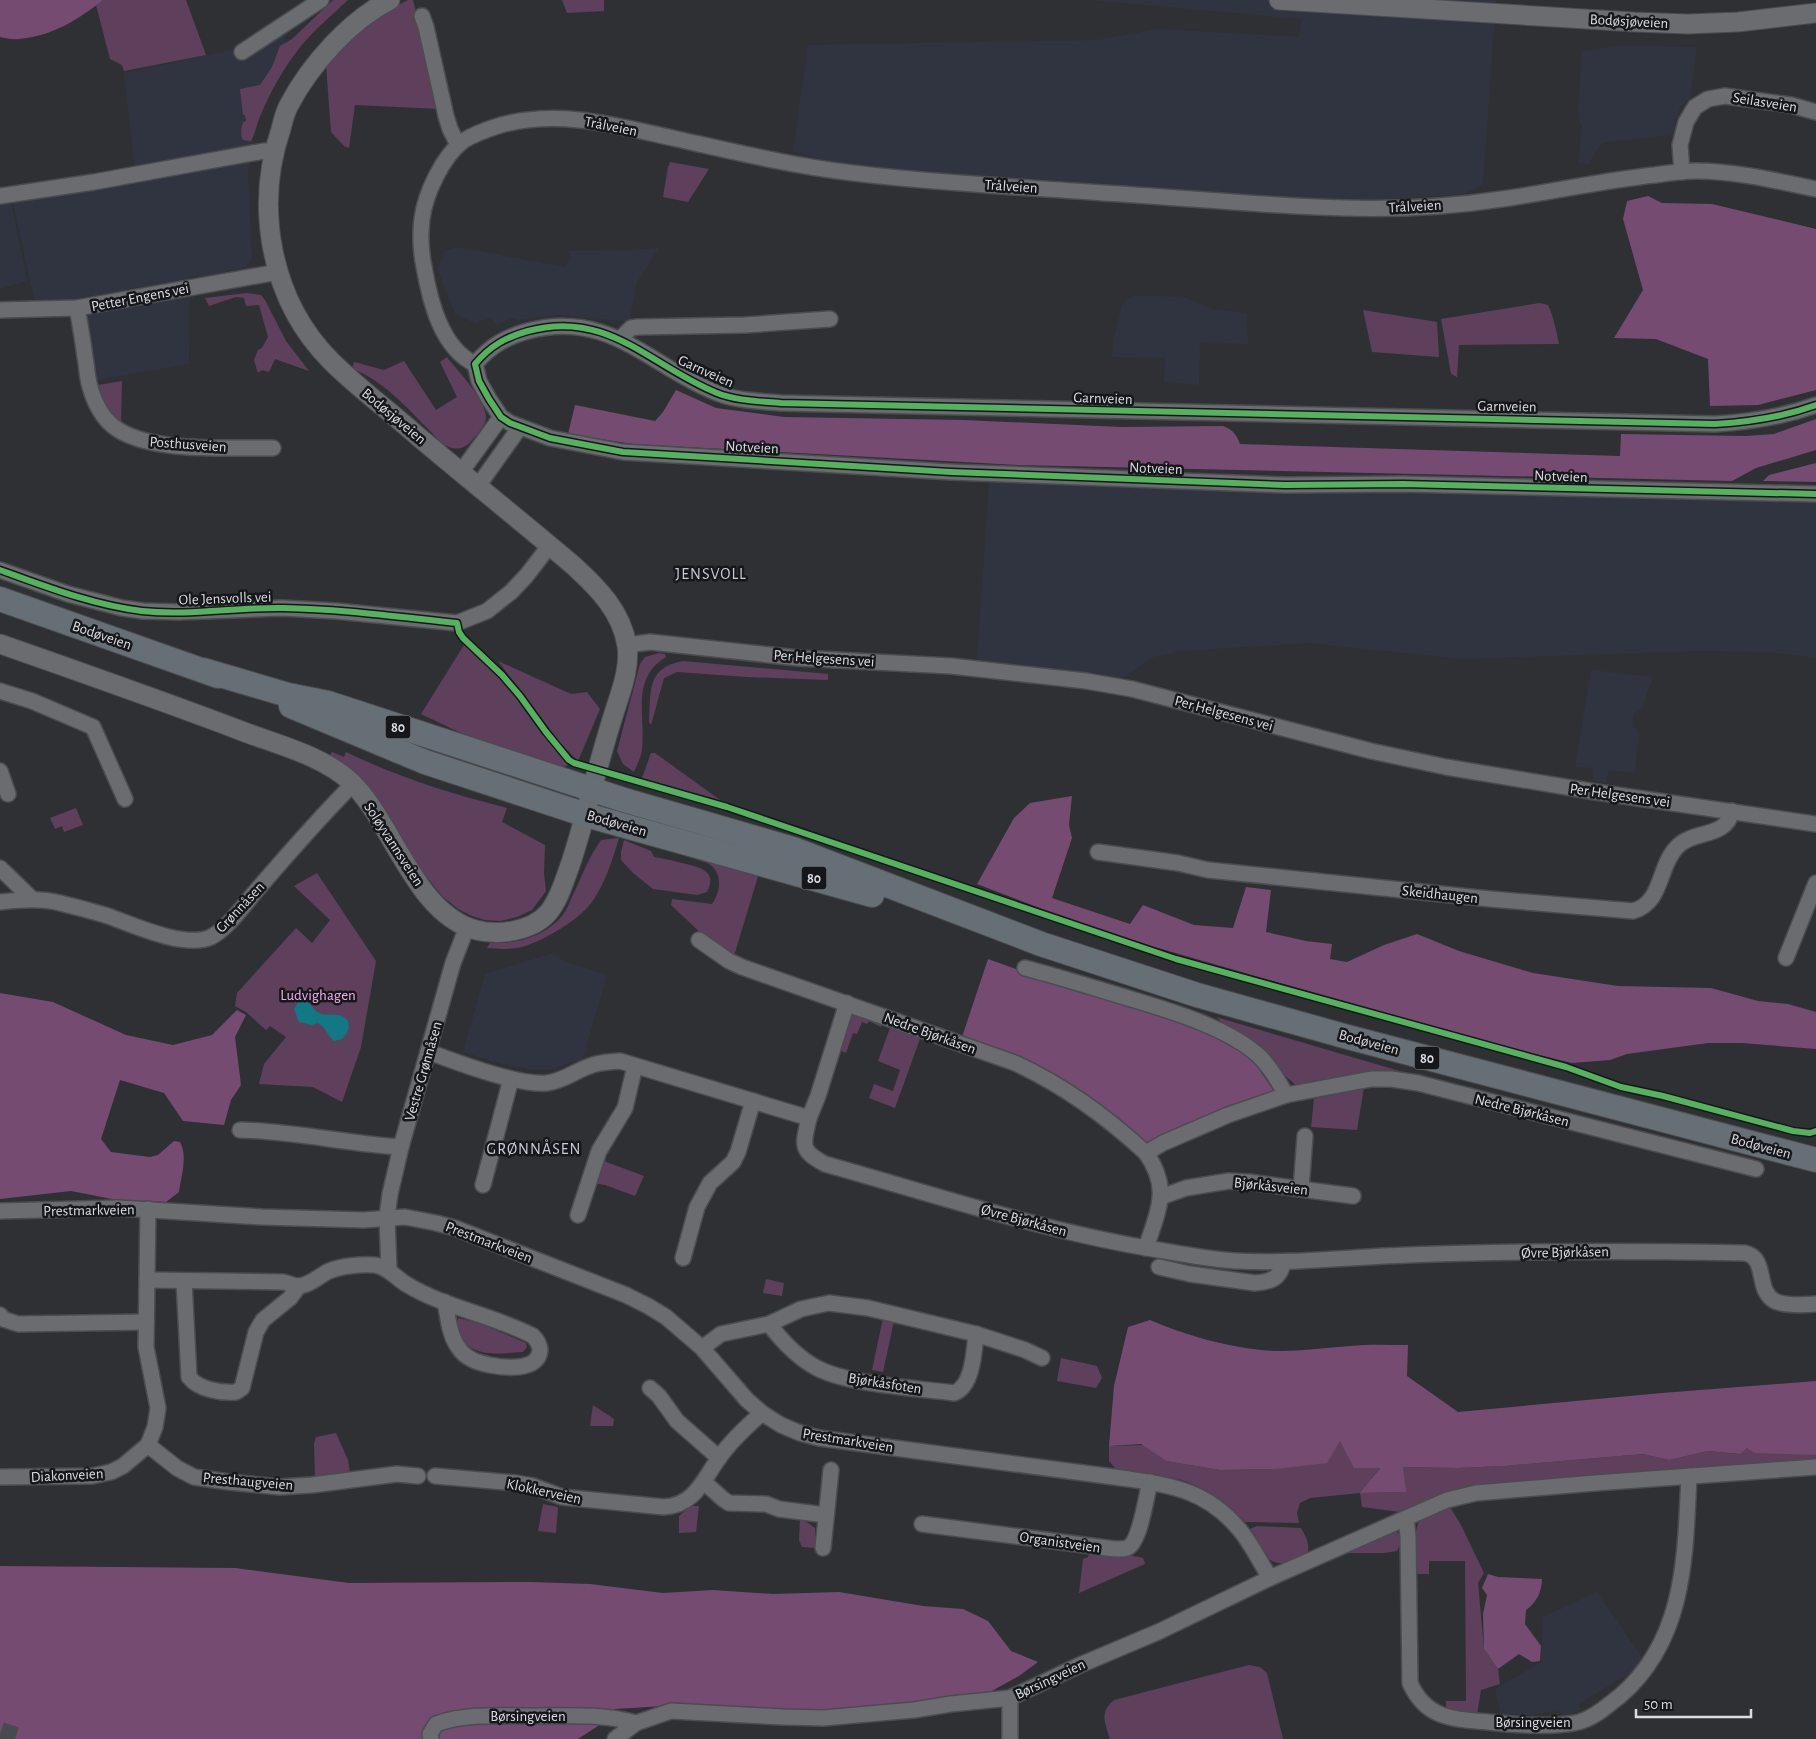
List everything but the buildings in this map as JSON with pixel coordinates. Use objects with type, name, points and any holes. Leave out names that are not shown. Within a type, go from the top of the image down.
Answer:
[{"type":"main road","name":"Bodøveien","points":[[0,599],[203,670],[288,695],[328,703],[592,790],[793,849],[1041,944]]},
{"type":"main road","name":"Bodøveien","points":[[203,670],[424,762],[586,815],[1041,944],[1197,994],[1326,1031],[1816,1160]]},
{"type":"street","name":"Bodøsjøveien","points":[[390,0],[379,5],[345,32],[310,72],[288,106],[273,152],[268,184],[270,238],[278,272],[291,303],[306,331],[330,360],[550,546],[598,588],[611,604],[627,644],[625,678],[586,815]]},
{"type":"street","name":"Bodøsjøveien","points":[[1279,0],[1441,5],[1634,22],[1688,24],[1738,22],[1816,13]]},
{"type":"street","points":[[242,52],[318,1]]},
{"type":"street","points":[[422,16],[446,116],[458,146]]},
{"type":"street","name":"Seilasveien","points":[[1682,172],[1680,145],[1686,122],[1695,107],[1708,99],[1725,96],[1791,105],[1816,112]]},
{"type":"street","name":"Trålveien","points":[[475,364],[465,360],[450,343],[440,323],[427,287],[421,253],[422,217],[430,190],[446,160],[458,146],[476,134],[500,126],[529,120],[555,117],[619,126],[794,165],[854,173],[1317,208],[1402,207],[1500,200],[1615,179],[1682,172],[1726,172],[1816,189]]},
{"type":"street","points":[[0,196],[264,151],[273,152]]},
{"type":"street","name":"Petter Engens vei","points":[[0,310],[78,308],[278,272]]},
{"type":"street","name":"Posthusveien","points":[[78,308],[89,385],[96,402],[111,425],[140,441],[157,444],[198,447],[273,448]]},
{"type":"street","points":[[620,339],[631,328],[638,326],[745,325],[830,319]]},
{"type":"street","name":"Garnveien","points":[[475,364],[494,345],[513,335],[540,327],[569,326],[595,329],[620,339],[689,380],[719,394],[748,400],[781,403],[1715,424],[1771,419],[1816,405]]},
{"type":"street","points":[[461,472],[501,418],[480,381],[475,364]]},
{"type":"street","name":"Notveien","points":[[501,418],[550,438],[623,452],[951,472],[1285,485],[1403,484],[1816,494]]},
{"type":"street","points":[[478,486],[520,427]]},
{"type":"street","name":"Ole Jensvolls vei","points":[[0,570],[68,594],[143,611],[179,612],[282,608],[375,614],[457,623],[487,611],[511,592],[550,546]]},
{"type":"street","name":"Per Helgesens vei","points":[[627,644],[650,642],[798,658],[951,666],[1086,681],[1132,689],[1371,751],[1446,768],[1816,824]]},
{"type":"street","name":"Soløyvannsveien","points":[[0,644],[145,694],[294,750],[326,764],[353,784],[373,808],[421,888],[451,917],[477,931],[490,932],[522,929],[546,915],[554,904],[564,882],[586,815]]},
{"type":"street","points":[[0,691],[32,701],[93,727],[125,799]]},
{"type":"street","points":[[0,771],[8,794]]},
{"type":"street","name":"Grønnåsen","points":[[0,902],[32,899],[59,902],[168,936],[186,940],[201,940],[212,937],[233,917],[320,818],[353,784]]},
{"type":"street","name":"Skeidhaugen","points":[[1098,852],[1178,863],[1208,870],[1490,899],[1633,911],[1642,909],[1654,896],[1668,857],[1677,846],[1692,836],[1723,827],[1730,819],[1732,811]]},
{"type":"street","points":[[0,868],[32,899]]},
{"type":"street","points":[[1786,958],[1816,883]]},
{"type":"street","name":"Vestre Grønnåsen","points":[[387,1217],[390,1194],[401,1146],[453,963],[467,927]]},
{"type":"street","name":"Nedre Bjørkåsen","points":[[699,940],[729,962],[1015,1063],[1041,1075],[1086,1104],[1146,1153],[1154,1164],[1159,1176],[1161,1197],[1146,1248]]},
{"type":"street","points":[[1026,968],[1164,1009],[1209,1026],[1244,1045],[1260,1057],[1274,1074],[1286,1095]]},
{"type":"street","name":"Øvre Bjørkåsen","points":[[847,1003],[818,1096],[809,1118],[804,1140],[805,1150],[825,1164],[1050,1228],[1146,1248],[1234,1261],[1283,1262],[1409,1255],[1642,1251],[1745,1253],[1751,1254],[1757,1259],[1762,1283],[1766,1293],[1771,1298],[1786,1304],[1816,1304]]},
{"type":"street","points":[[429,1052],[511,1079],[547,1083],[563,1078],[590,1065],[620,1062],[809,1118]]},
{"type":"street","points":[[578,1215],[599,1151],[625,1108],[636,1066]]},
{"type":"street","points":[[483,1185],[511,1079]]},
{"type":"street","name":"Nedre Bjørkåsen","points":[[1146,1153],[1163,1143],[1228,1115],[1286,1095],[1371,1079],[1391,1079],[1418,1083],[1756,1169]]},
{"type":"street","points":[[683,1258],[697,1208],[710,1183],[733,1162],[753,1101]]},
{"type":"street","points":[[240,1130],[290,1133],[384,1146],[401,1146]]},
{"type":"street","points":[[1301,1189],[1305,1136]]},
{"type":"street","name":"Bjørkåsveien","points":[[1161,1197],[1186,1188],[1229,1181],[1353,1196]]},
{"type":"street","name":"Prestmarkveien","points":[[0,1211],[119,1208],[262,1217],[364,1220],[406,1217],[455,1228],[626,1295],[666,1317],[702,1348],[747,1400],[762,1413],[781,1425],[800,1433],[820,1438],[1150,1482],[1186,1490],[1204,1499],[1223,1513],[1240,1530],[1270,1578]]},
{"type":"street","points":[[148,1210],[146,1347],[158,1408],[155,1427],[148,1445]]},
{"type":"street","points":[[387,1217],[389,1271]]},
{"type":"street","points":[[1158,1267],[1190,1274],[1255,1283],[1275,1279],[1281,1271],[1283,1262]]},
{"type":"street","points":[[184,1282],[189,1377],[200,1386],[227,1393],[236,1392],[242,1388],[256,1332],[263,1320],[290,1298],[299,1286],[330,1271],[344,1267],[375,1265],[389,1271],[406,1284],[445,1302],[533,1336],[539,1344],[539,1356],[528,1366],[517,1367],[484,1364],[472,1360],[464,1354],[455,1342],[448,1322],[445,1302]]},
{"type":"street","points":[[147,1280],[284,1282],[299,1286]]},
{"type":"street","points":[[702,1348],[720,1334],[769,1324],[811,1306],[838,1304],[868,1308],[976,1334],[1025,1350],[1042,1358]]},
{"type":"street","points":[[0,1315],[3,1319],[18,1324],[146,1322]]},
{"type":"street","name":"Bjørkåsfoten","points":[[769,1324],[803,1359],[835,1375],[880,1384],[954,1392],[967,1382],[976,1334]]},
{"type":"street","points":[[650,1388],[659,1396],[677,1421],[719,1458]]},
{"type":"street","name":"Klokkerveien","points":[[436,1476],[516,1483],[532,1486],[562,1497],[664,1507],[675,1506],[686,1500],[704,1482],[719,1458],[762,1413]]},
{"type":"street","name":"Presthaugveien","points":[[148,1445],[177,1468],[194,1476],[230,1482],[280,1487],[312,1485],[397,1474],[418,1476]]},
{"type":"street","name":"Diakonveien","points":[[0,1477],[92,1476],[111,1472],[123,1466],[148,1445]]},
{"type":"street","name":"Børsingveien","points":[[615,1739],[636,1723],[671,1711],[782,1718],[823,1718],[914,1710],[1010,1698],[1080,1665],[1158,1632],[1270,1578],[1406,1518],[1447,1500],[1476,1493],[1816,1467]]},
{"type":"street","points":[[823,1548],[831,1470]]},
{"type":"street","name":"Børsingveien","points":[[1406,1518],[1408,1536],[1410,1682],[1420,1701],[1430,1710],[1444,1717],[1460,1720],[1502,1724],[1561,1725],[1591,1717],[1623,1693],[1645,1670],[1665,1636],[1680,1583],[1689,1476]]},
{"type":"street","points":[[704,1482],[729,1503],[766,1504],[779,1509],[826,1515]]},
{"type":"street","name":"Organistveien","points":[[922,1524],[1107,1548],[1128,1548],[1138,1534],[1150,1482]]},
{"type":"street","points":[[1010,1698],[1010,1739]]},
{"type":"street","name":"Børsingveien","points":[[431,1739],[430,1734],[436,1724],[451,1719],[473,1716],[599,1716],[636,1723]]},
{"type":"shaded area","points":[[0,0],[103,0],[84,14],[53,31],[14,39],[0,37]]},
{"type":"shaded area","points":[[1090,0],[1496,0],[1483,184],[1463,194],[1313,204],[839,165],[793,151],[808,45],[1097,40],[1158,29],[1299,37],[1302,19]]},
{"type":"shaded area","points":[[277,25],[285,38],[283,56],[259,96],[248,172],[252,259],[246,267],[209,276],[190,276],[189,364],[96,380],[83,300],[35,302],[12,198],[136,177],[124,73],[237,49]]},
{"type":"shaded area","points":[[1620,46],[1697,47],[1690,97],[1681,106],[1676,119],[1675,134],[1602,143],[1593,155],[1590,164],[1578,163],[1582,126],[1579,121],[1578,109],[1582,51]]},
{"type":"shaded area","points":[[1648,196],[1662,203],[1712,204],[1816,229],[1816,390],[1758,405],[1710,406],[1708,359],[1656,339],[1614,338],[1643,290],[1623,219],[1627,201]]},
{"type":"shaded area","points":[[11,202],[27,281],[0,289],[0,205]]},
{"type":"shaded area","points":[[456,247],[565,267],[571,257],[568,251],[659,248],[637,282],[629,322],[560,315],[518,320],[512,318],[497,325],[491,318],[479,321],[477,324],[455,314],[438,270],[445,251]]},
{"type":"shaded area","points":[[1133,296],[1186,298],[1212,309],[1246,313],[1248,344],[1200,342],[1199,385],[1164,382],[1165,358],[1112,357],[1114,337],[1122,306]]},
{"type":"shaded area","points":[[676,390],[716,408],[784,417],[964,420],[1122,427],[1223,426],[1234,433],[1240,444],[1620,456],[1621,434],[1746,436],[1774,434],[1816,419],[1816,450],[1756,468],[1732,481],[1018,465],[633,444],[568,434],[575,405],[655,421],[663,412]]},
{"type":"shaded area","points":[[1816,463],[1816,482],[1763,481],[1769,475]]},
{"type":"shaded area","points":[[989,482],[1285,493],[1417,492],[1816,502],[1816,658],[1772,652],[1697,651],[1463,659],[1309,643],[1181,651],[1153,657],[1127,676],[1118,679],[977,662]]},
{"type":"shaded area","points":[[1591,670],[1653,677],[1641,710],[1634,713],[1632,727],[1637,728],[1637,733],[1639,733],[1635,773],[1608,770],[1606,783],[1592,781],[1593,768],[1575,767]]},
{"type":"shaded area","points":[[1072,796],[1069,825],[1072,838],[1052,898],[1130,924],[1143,905],[1194,925],[1233,928],[1246,887],[1271,890],[1266,932],[1306,941],[1332,944],[1330,959],[1347,962],[1384,945],[1417,934],[1459,951],[1533,973],[1618,986],[1711,988],[1758,1001],[1788,1004],[1816,1012],[1816,1049],[1742,1043],[1708,1043],[1627,1054],[1610,1060],[1572,1063],[1374,1010],[1151,946],[1065,918],[977,884],[1014,818],[1030,803]]},
{"type":"shaded area","points":[[553,953],[564,961],[607,975],[583,1058],[554,1069],[529,1069],[502,1064],[463,1052],[485,974]]},
{"type":"shaded area","points":[[988,959],[1035,976],[1179,1020],[1228,1043],[1250,1056],[1276,1094],[1159,1137],[1149,1146],[1098,1103],[1047,1070],[962,1037]]},
{"type":"shaded area","points":[[0,993],[53,1002],[126,1035],[173,1045],[212,1035],[237,1010],[246,1015],[235,1037],[241,1085],[231,1100],[224,1125],[183,1121],[164,1093],[120,1080],[101,1139],[111,1152],[150,1157],[158,1155],[174,1141],[180,1142],[184,1160],[179,1192],[166,1202],[117,1200],[71,1191],[0,1199]]},
{"type":"shaded area","points":[[1150,1320],[1205,1339],[1261,1350],[1294,1351],[1364,1345],[1408,1345],[1407,1376],[1458,1412],[1816,1381],[1816,1455],[1755,1453],[1747,1448],[1740,1454],[1708,1451],[1669,1460],[1643,1454],[1504,1466],[1458,1468],[1403,1467],[1406,1492],[1360,1493],[1380,1468],[1354,1468],[1340,1441],[1327,1463],[1275,1469],[1220,1470],[1166,1461],[1141,1444],[1109,1446],[1114,1386],[1128,1327]]},
{"type":"shaded area","points":[[0,1566],[235,1568],[349,1583],[530,1582],[590,1584],[663,1593],[713,1590],[773,1594],[839,1592],[923,1606],[963,1609],[988,1621],[1011,1651],[1038,1662],[1019,1676],[988,1693],[913,1705],[826,1713],[664,1706],[615,1709],[601,1724],[578,1739],[0,1739]]},
{"type":"shaded area","points":[[1488,1574],[1498,1577],[1542,1579],[1538,1597],[1526,1610],[1525,1624],[1541,1646],[1540,1661],[1532,1662],[1519,1654],[1498,1669],[1484,1649],[1483,1614],[1487,1595],[1482,1588]]},
{"type":"shaded area","points":[[1597,1592],[1643,1659],[1638,1668],[1579,1704],[1580,1711],[1563,1716],[1560,1710],[1533,1715],[1501,1716],[1495,1689],[1541,1662],[1543,1617]]},
{"type":"green space","points":[[103,0],[186,0],[206,55],[124,71],[122,65],[110,59],[96,5]]},
{"type":"green space","points":[[333,0],[348,0],[312,34],[295,54],[267,100],[251,141],[243,140],[241,129],[243,122],[246,121],[245,115],[243,115],[240,89],[260,85],[272,67],[280,46],[292,39]]},
{"type":"green space","points":[[408,0],[413,0],[439,109],[355,105],[349,148],[344,146],[331,132],[326,65],[343,45],[379,14]]},
{"type":"green space","points":[[562,0],[604,0],[604,11],[567,13]]},
{"type":"green space","points":[[670,162],[709,169],[688,202],[663,197]]},
{"type":"green space","points":[[247,293],[261,295],[265,300],[286,341],[309,371],[275,359],[269,372],[262,370],[258,373],[254,360],[258,350],[262,348],[268,337],[259,305],[246,306],[244,298],[236,297],[209,306],[205,298]]},
{"type":"green space","points":[[1540,303],[1548,305],[1559,344],[1459,345],[1457,377],[1451,374],[1441,319]]},
{"type":"green space","points":[[1363,310],[1437,322],[1439,357],[1372,352]]},
{"type":"green space","points":[[447,357],[477,395],[482,403],[486,418],[483,427],[470,442],[459,448],[452,448],[443,444],[384,387],[352,369],[354,362],[384,370],[404,361],[436,410],[457,397],[440,362]]},
{"type":"green space","points":[[122,381],[121,422],[109,410],[98,385]]},
{"type":"green space","points":[[464,645],[491,668],[508,686],[568,765],[562,768],[480,742],[421,714]]},
{"type":"green space","points":[[659,653],[665,654],[666,657],[655,666],[648,676],[644,687],[642,699],[642,750],[634,772],[623,764],[617,751],[640,664],[645,657]]},
{"type":"green space","points":[[498,661],[571,694],[587,692],[600,709],[578,761],[561,744]]},
{"type":"green space","points":[[683,661],[828,674],[828,680],[677,672],[664,678],[651,725],[649,722],[653,682],[662,669]]},
{"type":"green space","points":[[332,752],[344,757],[346,752],[386,770],[425,784],[507,808],[502,822],[545,845],[544,873],[546,891],[532,910],[517,917],[500,921],[485,920],[458,909],[442,896],[418,866],[382,805],[368,789],[328,758]]},
{"type":"green space","points":[[651,753],[655,753],[720,800],[642,778]]},
{"type":"green space","points":[[76,808],[83,825],[64,832],[62,826],[55,829],[50,818]]},
{"type":"green space","points":[[619,838],[602,885],[594,899],[573,920],[553,933],[525,946],[511,949],[487,948],[490,943],[510,942],[529,938],[555,923],[566,910],[588,861],[601,840]]},
{"type":"green space","points":[[624,840],[651,851],[654,857],[703,869],[710,878],[707,892],[697,895],[653,889],[633,873],[621,860]]},
{"type":"green space","points":[[694,859],[716,860],[759,873],[734,956],[704,936],[671,905],[672,899],[712,904],[715,899],[719,888],[717,872],[709,864]]},
{"type":"green space","name":"Ludvighagen","points":[[317,873],[376,961],[361,1047],[342,1102],[313,1087],[259,1084],[264,1064],[286,1037],[270,1026],[266,1030],[246,1012],[235,1006],[237,993],[296,928],[312,943],[330,920],[294,886]]},
{"type":"green space","points":[[854,1012],[883,1022],[881,1027],[869,1021],[867,1024],[862,1022],[857,1034],[853,1033],[846,1053],[839,1050]]},
{"type":"green space","points":[[1216,1017],[1403,1072],[1296,1085]]},
{"type":"green space","points":[[891,1025],[921,1036],[895,1108],[869,1098],[874,1084],[893,1091],[900,1070],[878,1061]]},
{"type":"green space","points":[[1364,1087],[1357,1130],[1311,1127],[1314,1099]]},
{"type":"green space","points":[[601,1160],[644,1176],[635,1196],[605,1185],[592,1183]]},
{"type":"green space","points":[[766,1279],[784,1283],[782,1296],[763,1293]]},
{"type":"green space","points":[[458,1318],[479,1323],[526,1343],[527,1347],[523,1352],[497,1353],[481,1352],[473,1349],[461,1337],[457,1323]]},
{"type":"green space","points":[[883,1318],[894,1321],[883,1372],[872,1370]]},
{"type":"green space","points":[[1061,1358],[1097,1366],[1102,1378],[1096,1388],[1057,1381]]},
{"type":"green space","points":[[593,1405],[614,1419],[613,1426],[590,1426]]},
{"type":"green space","points":[[336,1433],[348,1460],[350,1473],[315,1478],[314,1444],[316,1437]]},
{"type":"green space","points":[[1340,1441],[1380,1467],[1361,1493],[1405,1492],[1403,1467],[1458,1468],[1504,1466],[1643,1454],[1669,1460],[1708,1451],[1739,1454],[1747,1448],[1816,1455],[1816,1461],[1468,1488],[1447,1492],[1400,1512],[1362,1507],[1360,1493],[1310,1498],[1300,1503],[1297,1513],[1299,1523],[1245,1522],[1223,1503],[1196,1486],[1178,1479],[1117,1470],[1109,1461],[1109,1446],[1143,1445],[1166,1461],[1220,1470],[1275,1469]]},
{"type":"green space","points":[[543,1504],[558,1507],[556,1533],[538,1531]]},
{"type":"green space","points":[[690,1506],[699,1506],[696,1532],[679,1533],[679,1516]]},
{"type":"green space","points":[[1450,1507],[1461,1525],[1484,1573],[1478,1583],[1484,1649],[1498,1669],[1500,1684],[1481,1690],[1477,1715],[1446,1714],[1446,1701],[1466,1701],[1465,1561],[1429,1561],[1429,1574],[1414,1574],[1414,1543],[1419,1521],[1429,1514]]},
{"type":"green space","points":[[800,1519],[815,1528],[815,1548],[802,1547],[799,1540]]},
{"type":"green space","points":[[1257,1526],[1301,1528],[1308,1543],[1307,1553],[1300,1560],[1290,1564],[1278,1563],[1269,1559],[1263,1553],[1250,1529]]},
{"type":"green space","points":[[1391,1531],[1396,1531],[1400,1535],[1400,1544],[1397,1551],[1345,1553]]},
{"type":"green space","points":[[1090,1550],[1143,1558],[1145,1564],[1079,1593],[1083,1559],[1088,1557]]},
{"type":"green space","points":[[1249,1665],[1260,1667],[1267,1673],[1283,1739],[1110,1739],[1104,1718],[1106,1709],[1114,1700]]},
{"type":"water","points":[[304,1000],[319,1013],[339,1015],[346,1019],[349,1026],[342,1039],[334,1041],[318,1023],[312,1025],[299,1022],[294,1009],[298,1002]]},
{"type":"tunnel","points":[[0,1734],[15,1739]]},
{"type":"cycle path","points":[[1816,405],[1766,418],[1715,424],[781,403],[725,396],[693,382],[627,344],[605,334],[582,328],[556,326],[528,331],[506,339],[493,347],[475,364],[479,381],[489,399],[501,417],[510,423],[550,438],[623,452],[951,472],[1285,485],[1403,484],[1816,494]]},
{"type":"cycle path","points":[[0,570],[88,600],[142,611],[177,613],[265,608],[305,609],[457,623],[463,638],[502,675],[546,732],[569,760],[574,763],[727,807],[1176,959],[1566,1067],[1621,1087],[1663,1096],[1793,1131],[1810,1133],[1816,1131]]},
{"type":"district","name":"JENSVOLL","points":[[711,573]]},
{"type":"district","name":"GRØNNÅSEN","points":[[534,1148]]}]
